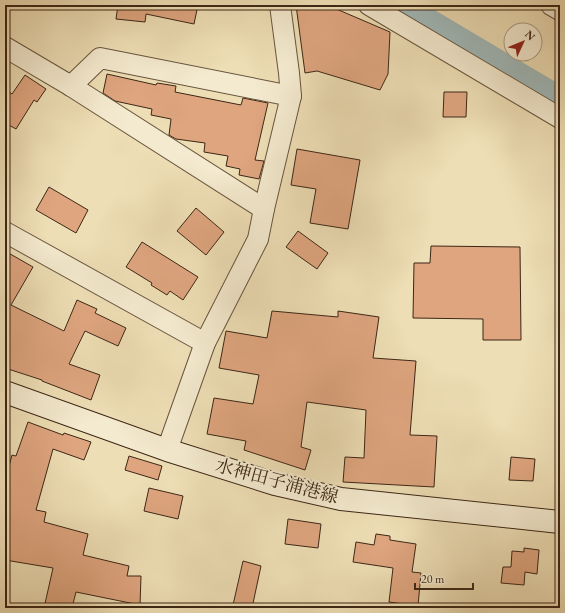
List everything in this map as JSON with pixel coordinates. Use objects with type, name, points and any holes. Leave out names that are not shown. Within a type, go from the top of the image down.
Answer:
[{"type":"main road","name":"水神田子浦港線","points":[[5,392],[167,450],[275,484],[342,499],[560,522]]},
{"type":"street","points":[[167,450],[205,343],[258,239],[291,96],[280,5]]},
{"type":"street","points":[[369,5],[560,118]]},
{"type":"street","points":[[5,47],[71,86],[264,209]]},
{"type":"street","points":[[71,86],[100,58],[291,96]]},
{"type":"street","points":[[5,232],[205,343]]},
{"type":"lane","points":[[545,5],[548,9],[560,16]]},
{"type":"building","points":[[118,5],[198,5],[194,24],[146,14],[145,22],[116,19]]},
{"type":"building","points":[[296,5],[327,5],[390,32],[388,74],[380,90],[317,71],[305,73]]},
{"type":"building","points":[[107,74],[156,85],[157,83],[176,86],[175,92],[241,105],[243,98],[268,103],[255,160],[264,161],[259,179],[239,175],[240,169],[226,166],[228,156],[204,152],[205,143],[176,139],[169,135],[171,119],[151,115],[152,109],[115,101],[103,93]]},
{"type":"building","points":[[25,75],[46,89],[37,102],[34,100],[16,129],[5,123],[5,89],[12,94]]},
{"type":"building","points":[[444,92],[467,92],[466,117],[443,117]]},
{"type":"building","points":[[297,149],[360,160],[348,229],[310,223],[316,189],[291,185]]},
{"type":"building","points":[[49,187],[88,210],[76,233],[36,210]]},
{"type":"building","points":[[196,208],[224,232],[206,255],[177,231]]},
{"type":"building","points":[[298,231],[328,253],[317,269],[286,247]]},
{"type":"building","points":[[142,242],[198,277],[183,300],[170,291],[167,295],[151,285],[152,283],[126,267]]},
{"type":"building","points":[[431,246],[520,247],[521,340],[483,340],[483,319],[413,318],[414,263],[430,263]]},
{"type":"building","points":[[5,251],[33,267],[11,305],[64,331],[77,300],[97,309],[95,313],[126,328],[118,346],[85,331],[69,364],[100,375],[91,400],[42,380],[5,368]]},
{"type":"building","points":[[272,311],[338,317],[338,311],[379,317],[373,358],[416,361],[410,435],[437,436],[434,487],[343,482],[345,457],[364,458],[366,410],[307,402],[301,447],[311,450],[305,470],[244,450],[246,441],[207,434],[214,398],[253,404],[259,375],[219,368],[226,331],[267,338]]},
{"type":"building","points":[[28,422],[63,435],[64,433],[91,442],[84,460],[53,449],[36,510],[46,512],[44,522],[88,534],[83,555],[129,566],[127,576],[141,576],[140,605],[76,592],[72,608],[44,608],[53,568],[5,560],[5,481],[12,455],[16,456]]},
{"type":"building","points":[[129,456],[162,466],[158,480],[125,470]]},
{"type":"building","points":[[511,457],[535,459],[533,481],[509,480]]},
{"type":"building","points":[[149,488],[183,496],[178,519],[144,511]]},
{"type":"building","points":[[288,519],[321,524],[318,548],[285,544]]},
{"type":"building","points":[[376,534],[390,536],[390,540],[416,544],[412,572],[421,573],[418,606],[389,602],[393,568],[353,562],[356,542],[374,545]]},
{"type":"building","points":[[524,548],[539,550],[537,574],[525,572],[524,585],[501,583],[503,567],[511,567],[512,551],[524,552]]},
{"type":"building","points":[[243,561],[261,566],[252,608],[233,605]]},
{"type":"waterway","points":[[392,5],[560,105]]}]
